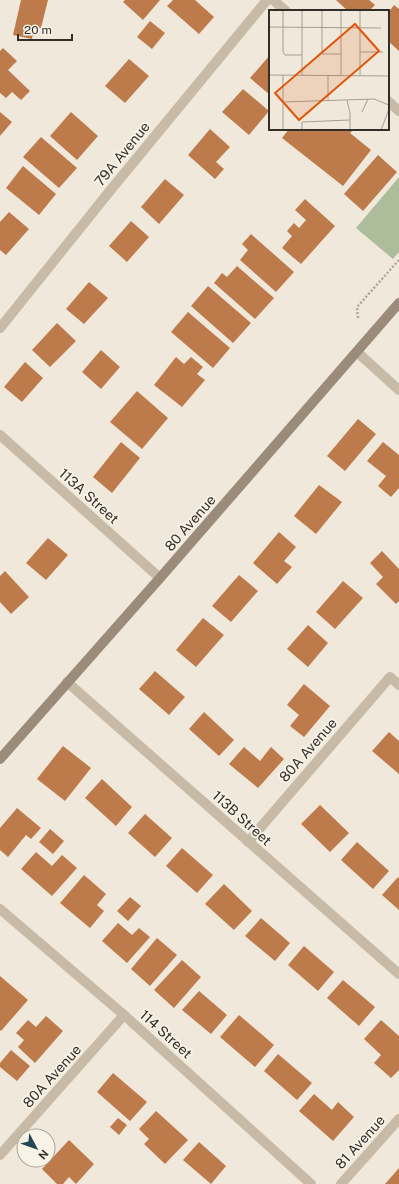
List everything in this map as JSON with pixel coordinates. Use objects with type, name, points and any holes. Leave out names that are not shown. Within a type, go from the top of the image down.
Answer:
[{"type":"street","name":"79A Avenue","points":[[0,328],[109,192],[267,0]]},
{"type":"street","points":[[273,0],[285,10]]},
{"type":"street","points":[[389,102],[399,111]]},
{"type":"street","name":"80 Avenue","points":[[0,759],[160,578],[399,303]]},
{"type":"street","points":[[357,352],[399,390]]},
{"type":"street","name":"113A Street","points":[[0,435],[160,578]]},
{"type":"street","name":"80A Avenue","points":[[248,842],[390,677],[399,685]]},
{"type":"street","name":"113B Street","points":[[67,682],[399,974]]},
{"type":"street","name":"114 Street","points":[[0,908],[124,1015],[311,1184]]},
{"type":"street","name":"80A Avenue","points":[[0,1155],[124,1015]]},
{"type":"street","name":"81 Avenue","points":[[341,1184],[399,1119]]},
{"type":"path","points":[[358,318],[357,307],[399,260]]},
{"type":"green space","points":[[399,177],[399,252],[393,259],[356,228]]},
{"type":"building","points":[[21,0],[48,0],[41,28],[34,27],[32,39],[13,35]]},
{"type":"building","points":[[125,0],[160,0],[143,20],[123,2]]},
{"type":"building","points":[[173,0],[195,0],[214,17],[199,34],[167,6]]},
{"type":"building","points":[[336,0],[369,0],[375,5],[370,10],[347,10]]},
{"type":"building","points":[[394,5],[399,9],[399,51],[389,42],[389,12]]},
{"type":"building","points":[[150,21],[165,33],[152,49],[137,37]]},
{"type":"building","points":[[3,48],[17,61],[8,70],[30,91],[21,100],[12,92],[6,98],[0,93],[0,51]]},
{"type":"building","points":[[269,56],[269,94],[250,78]]},
{"type":"building","points":[[129,59],[149,76],[125,103],[105,86]]},
{"type":"building","points":[[243,89],[269,111],[249,135],[222,112]]},
{"type":"building","points":[[0,112],[12,122],[0,136]]},
{"type":"building","points":[[71,112],[98,136],[77,160],[50,136]]},
{"type":"building","points":[[210,129],[230,147],[216,162],[224,169],[215,179],[188,155]]},
{"type":"building","points":[[288,130],[353,130],[350,133],[371,150],[343,186],[282,138]]},
{"type":"building","points":[[41,137],[77,168],[59,188],[23,157]]},
{"type":"building","points":[[378,155],[397,172],[363,211],[344,194]]},
{"type":"building","points":[[23,166],[56,194],[39,215],[6,188]]},
{"type":"building","points":[[165,179],[184,195],[159,224],[141,207]]},
{"type":"building","points":[[305,199],[335,226],[301,264],[282,248],[292,236],[287,231],[294,223],[299,228],[306,220],[295,210]]},
{"type":"building","points":[[9,212],[29,229],[6,255],[0,250],[0,222]]},
{"type":"building","points":[[131,221],[149,237],[127,262],[109,246]]},
{"type":"building","points":[[251,234],[294,272],[276,292],[240,260],[248,250],[242,244]]},
{"type":"building","points":[[237,266],[274,298],[255,319],[214,283],[222,273],[227,277]]},
{"type":"building","points":[[89,282],[108,298],[84,324],[66,309]]},
{"type":"building","points":[[208,286],[251,323],[233,343],[191,306]]},
{"type":"building","points":[[188,312],[230,348],[213,368],[171,332]]},
{"type":"building","points":[[57,323],[76,341],[50,367],[32,350]]},
{"type":"building","points":[[101,350],[120,367],[101,389],[82,372]]},
{"type":"building","points":[[176,357],[184,364],[191,357],[203,367],[197,374],[205,380],[182,407],[154,385]]},
{"type":"building","points":[[25,362],[43,378],[22,402],[4,387]]},
{"type":"building","points":[[137,391],[168,418],[142,449],[110,422]]},
{"type":"building","points":[[358,419],[376,434],[345,471],[327,456]]},
{"type":"building","points":[[121,442],[140,458],[112,493],[93,477]]},
{"type":"building","points":[[383,442],[399,455],[399,488],[391,497],[378,486],[386,476],[367,461]]},
{"type":"building","points":[[319,485],[342,502],[316,534],[294,516]]},
{"type":"building","points":[[279,532],[296,547],[284,561],[292,567],[277,584],[253,563]]},
{"type":"building","points":[[48,538],[68,555],[46,580],[26,563]]},
{"type":"building","points":[[382,551],[399,569],[399,601],[396,604],[376,584],[383,577],[370,563]]},
{"type":"building","points":[[5,571],[29,597],[11,614],[0,602],[0,576]]},
{"type":"building","points":[[239,575],[258,591],[231,622],[212,606]]},
{"type":"building","points":[[343,581],[363,598],[335,629],[316,612]]},
{"type":"building","points":[[203,618],[224,635],[196,667],[176,650]]},
{"type":"building","points":[[308,625],[328,643],[308,667],[287,649]]},
{"type":"building","points":[[155,671],[185,697],[169,715],[139,689]]},
{"type":"building","points":[[304,684],[330,706],[304,737],[290,726],[299,715],[287,705]]},
{"type":"building","points":[[204,712],[234,740],[219,756],[189,729]]},
{"type":"building","points":[[389,732],[399,741],[399,774],[372,751]]},
{"type":"building","points":[[63,746],[91,768],[65,801],[37,779]]},
{"type":"building","points":[[244,747],[260,761],[271,747],[284,759],[258,788],[229,764]]},
{"type":"building","points":[[102,779],[132,807],[116,826],[85,798]]},
{"type":"building","points":[[320,805],[349,833],[330,852],[301,824]]},
{"type":"building","points":[[17,808],[41,828],[31,839],[26,835],[8,857],[0,850],[0,828]]},
{"type":"building","points":[[145,814],[172,838],[155,857],[128,833]]},
{"type":"building","points":[[50,829],[64,841],[53,854],[39,842]]},
{"type":"building","points":[[357,842],[389,871],[373,889],[341,860]]},
{"type":"building","points":[[182,848],[213,875],[197,893],[166,866]]},
{"type":"building","points":[[36,852],[52,866],[62,855],[77,868],[52,896],[21,869]]},
{"type":"building","points":[[84,875],[106,894],[97,905],[104,911],[90,928],[60,903]]},
{"type":"building","points":[[398,877],[399,879],[399,910],[382,895]]},
{"type":"building","points":[[224,884],[252,911],[234,930],[205,904]]},
{"type":"building","points":[[130,897],[141,906],[128,921],[117,911]]},
{"type":"building","points":[[261,918],[290,943],[275,961],[245,936]]},
{"type":"building","points":[[118,923],[132,935],[139,928],[150,937],[127,963],[102,941]]},
{"type":"building","points":[[157,938],[177,955],[150,986],[131,969]]},
{"type":"building","points":[[304,946],[334,972],[318,991],[288,965]]},
{"type":"building","points":[[182,960],[201,977],[174,1008],[154,990]]},
{"type":"building","points":[[0,976],[28,1000],[1,1031],[0,1030]]},
{"type":"building","points":[[343,980],[375,1007],[359,1026],[327,998]]},
{"type":"building","points":[[199,991],[227,1015],[211,1034],[182,1010]]},
{"type":"building","points":[[239,1015],[274,1045],[255,1067],[220,1037]]},
{"type":"building","points":[[46,1016],[63,1031],[35,1063],[18,1047],[24,1040],[16,1033],[28,1020],[36,1027]]},
{"type":"building","points":[[381,1020],[399,1036],[399,1070],[391,1078],[374,1063],[381,1055],[364,1039]]},
{"type":"building","points":[[11,1050],[30,1066],[17,1081],[0,1067],[0,1063]]},
{"type":"building","points":[[278,1054],[312,1083],[297,1100],[264,1071]]},
{"type":"building","points":[[113,1073],[147,1102],[130,1121],[97,1092]]},
{"type":"building","points":[[314,1094],[332,1110],[338,1102],[354,1117],[333,1141],[299,1111]]},
{"type":"building","points":[[156,1111],[188,1140],[165,1164],[144,1144],[149,1139],[139,1129]]},
{"type":"building","points":[[118,1118],[127,1125],[119,1135],[110,1127]]},
{"type":"building","points":[[69,1140],[94,1164],[76,1184],[69,1177],[63,1184],[57,1184],[42,1169],[56,1168],[56,1154]]},
{"type":"building","points":[[199,1142],[226,1166],[211,1184],[183,1160]]},
{"type":"building","points":[[399,1168],[399,1184],[385,1184]]}]
